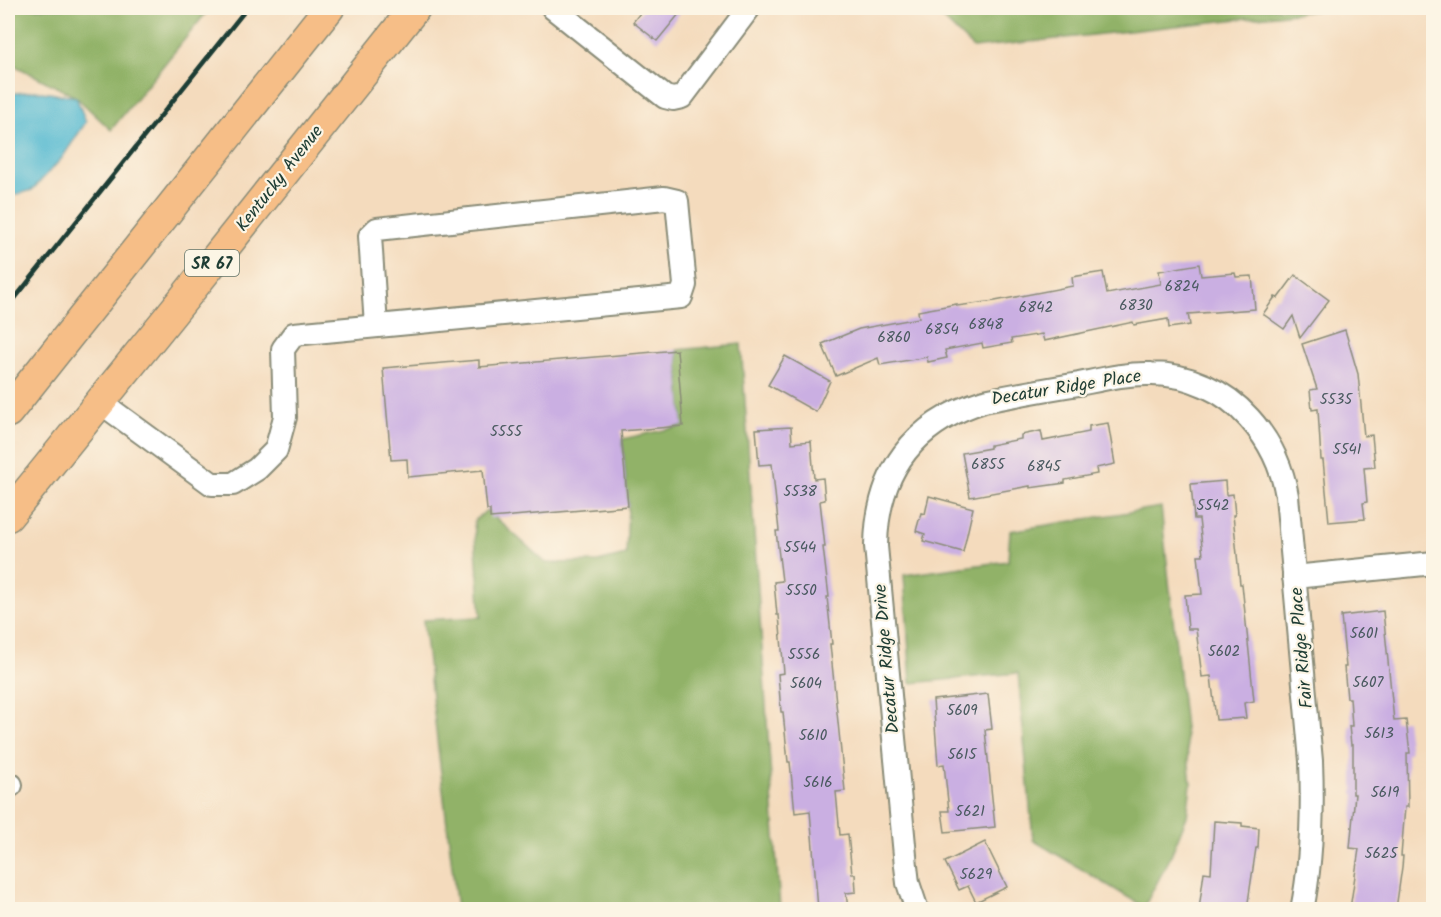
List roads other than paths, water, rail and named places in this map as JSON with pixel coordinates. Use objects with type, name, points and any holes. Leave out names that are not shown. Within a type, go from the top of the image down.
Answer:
[{"type":"main road","points":[[8,412],[329,8]]},
{"type":"main road","name":"Kentucky Avenue","points":[[8,516],[415,8]]},
{"type":"street","points":[[557,9],[665,97],[672,99],[682,97],[749,8]]},
{"type":"street","points":[[100,402],[212,484],[233,484],[257,470],[276,450],[285,417],[283,349],[294,334],[681,297],[684,285],[677,201],[664,198],[377,229],[370,236],[376,326]]},
{"type":"street","name":"Decatur Ridge Place","points":[[934,425],[965,407],[984,401],[1122,376],[1150,374],[1194,381],[1233,403]]},
{"type":"street","name":"Fair Ridge Place","points":[[1233,403],[1261,431],[1272,449],[1280,467],[1287,496],[1311,761],[1310,851],[1302,909]]},
{"type":"street","name":"Decatur Ridge Drive","points":[[917,909],[908,883],[906,866],[876,530],[886,484],[901,457],[922,433],[934,425]]},
{"type":"street","points":[[1294,577],[1434,563]]},
{"type":"water","points":[[35,91],[76,97],[86,122],[62,158],[32,190],[8,197],[8,94]]},
{"type":"railway","points":[[8,307],[247,8]]}]
